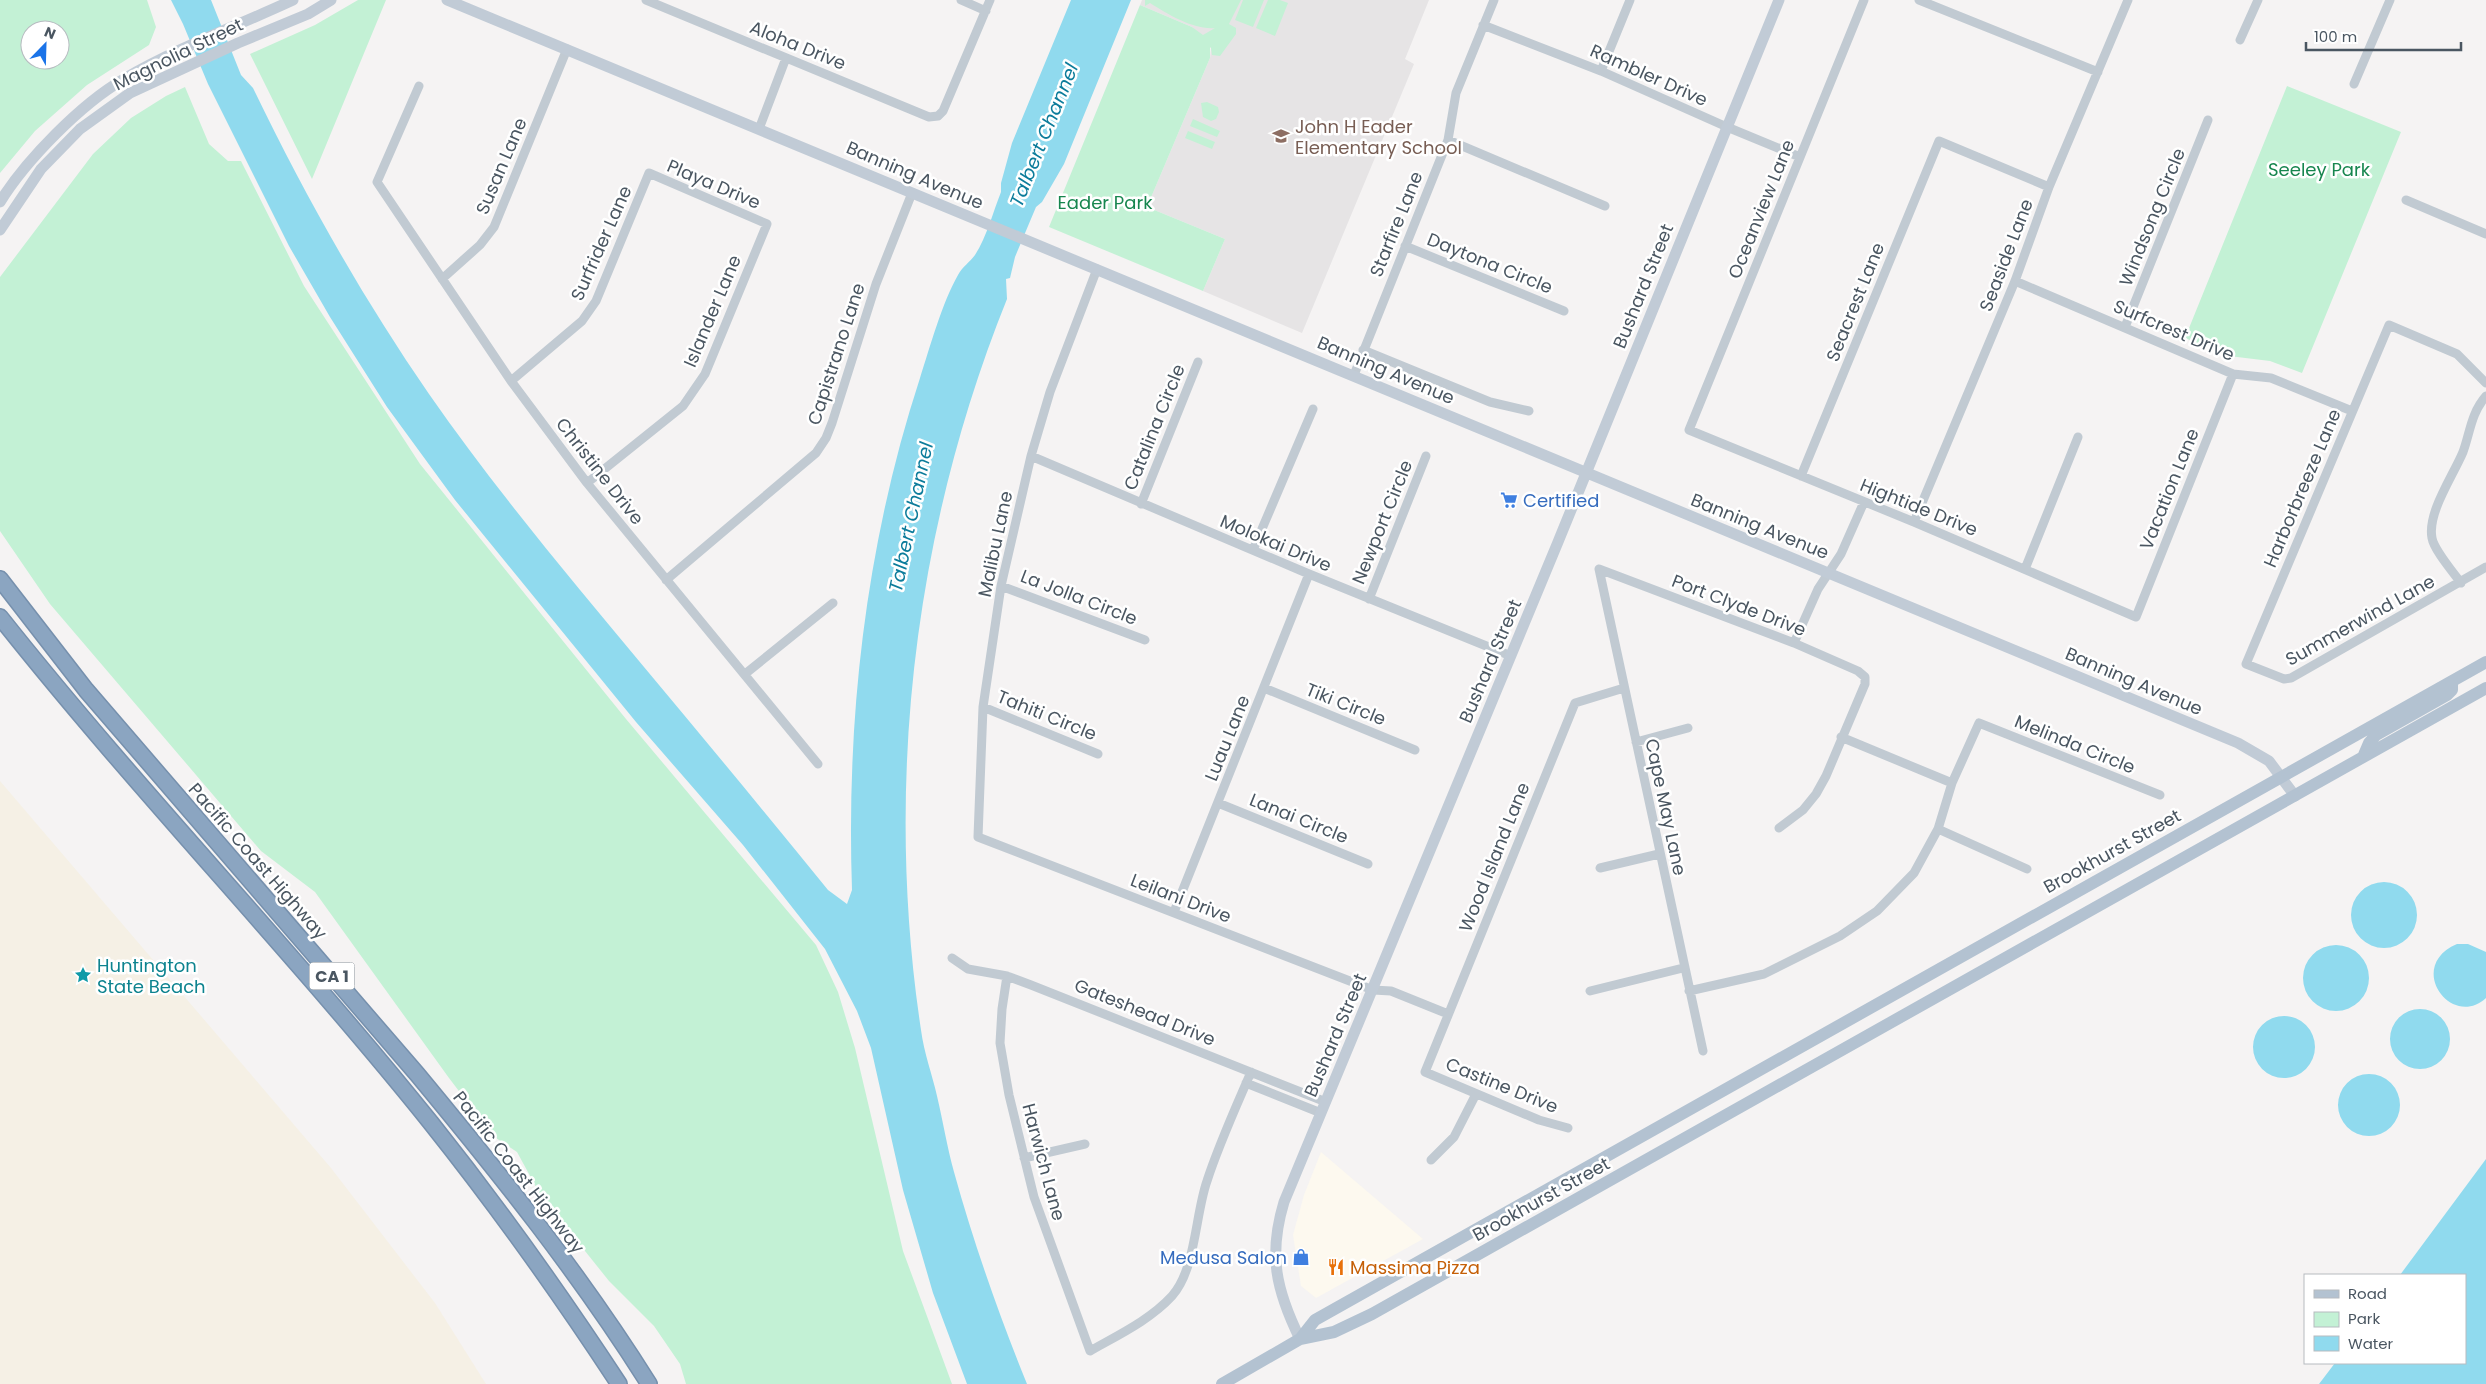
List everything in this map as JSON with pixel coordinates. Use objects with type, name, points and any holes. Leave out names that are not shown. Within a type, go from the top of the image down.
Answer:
[{"type":"highway","name":"Pacific Coast Highway","points":[[0,579],[86,690],[467,1134],[581,1284],[649,1384]]},
{"type":"highway","name":"CA 1","points":[[0,617],[435,1128],[520,1238],[619,1384]]},
{"type":"main road","name":"Brookhurst Street","points":[[1300,1339],[1315,1320],[2486,662]]},
{"type":"main road","points":[[2363,757],[2368,744],[2376,735],[2447,695],[2452,690],[2452,682]]},
{"type":"main road","name":"Brookhurst Street","points":[[1222,1384],[1300,1339],[1334,1332],[1372,1314],[2486,688]]},
{"type":"main road","points":[[1757,1072],[1768,1092]]},
{"type":"street","name":"Magnolia Street","points":[[0,202],[28,164],[97,98],[123,80],[173,54],[293,0]]},
{"type":"street","name":"Magnolia Street","points":[[0,230],[41,169],[80,129],[130,93],[308,14],[331,0]]},
{"type":"street","name":"Banning Avenue","points":[[447,0],[2238,743],[2269,761],[2295,796]]},
{"type":"street","name":"Aloha Drive","points":[[646,0],[929,117],[938,116],[943,111],[986,10]]},
{"type":"street","points":[[961,0],[986,10],[990,0]]},
{"type":"street","name":"Starfire Lane","points":[[1354,375],[1448,140],[1456,93],[1494,0]]},
{"type":"street","points":[[1601,71],[1630,0]]},
{"type":"street","name":"Bushard Street","points":[[1300,1339],[1285,1308],[1276,1272],[1275,1247],[1277,1225],[1284,1202],[1511,656],[1779,0]]},
{"type":"street","name":"Oceanview Lane","points":[[1688,430],[1864,0]]},
{"type":"street","points":[[1919,0],[2098,72]]},
{"type":"street","name":"Seaside Lane","points":[[1914,522],[2015,280],[2049,187],[2128,0]]},
{"type":"street","points":[[2240,40],[2258,0]]},
{"type":"street","points":[[2354,84],[2390,0]]},
{"type":"street","name":"Rambler Drive","points":[[1483,25],[1601,71],[1800,157]]},
{"type":"street","name":"Susan Lane","points":[[442,279],[480,245],[494,227],[567,49]]},
{"type":"street","points":[[759,130],[786,58]]},
{"type":"street","name":"Christine Drive","points":[[419,86],[377,182],[510,381],[587,483],[818,764]]},
{"type":"street","name":"Windsong Circle","points":[[2125,327],[2208,120]]},
{"type":"street","points":[[1448,140],[1605,206]]},
{"type":"street","name":"Seacrest Lane","points":[[1801,476],[1939,141],[2049,187]]},
{"type":"street","name":"Playa Drive","points":[[649,173],[767,224]]},
{"type":"street","name":"Surfrider Lane","points":[[510,381],[582,321],[596,300],[649,173]]},
{"type":"street","name":"Capistrano Lane","points":[[666,580],[822,446],[832,423],[876,284],[912,192]]},
{"type":"street","points":[[2406,200],[2486,234]]},
{"type":"street","name":"Islander Lane","points":[[587,483],[683,406],[705,374],[767,224]]},
{"type":"street","name":"Daytona Circle","points":[[1405,246],[1564,311]]},
{"type":"street","name":"Malibu Lane","points":[[978,837],[983,707],[1001,586],[1031,456],[1050,392],[1097,269]]},
{"type":"street","name":"Surfcrest Drive","points":[[2015,280],[2233,374],[2271,378],[2352,411]]},
{"type":"street","name":"Harborbreeze Lane","points":[[2246,664],[2389,325],[2456,354],[2486,384]]},
{"type":"street","name":"Banning Avenue","points":[[1363,350],[1490,402],[1529,411]]},
{"type":"street","name":"Catalina Circle","points":[[1141,504],[1198,362]]},
{"type":"street","name":"Vacation Lane","points":[[2136,616],[2233,374]]},
{"type":"street","points":[[2460,583],[2432,539],[2431,525],[2434,514],[2463,451],[2475,413],[2486,396]]},
{"type":"street","points":[[1254,550],[1313,410]]},
{"type":"street","name":"Hightide Drive","points":[[1688,430],[1914,522],[2136,616]]},
{"type":"street","points":[[2025,569],[2078,437]]},
{"type":"street","name":"Molokai Drive","points":[[1031,456],[1141,504],[1511,656]]},
{"type":"street","name":"Newport Circle","points":[[1369,599],[1426,456]]},
{"type":"street","points":[[1794,643],[1818,589],[1841,554],[1864,502]]},
{"type":"street","name":"Summerwind Lane","points":[[2246,664],[2284,679],[2291,678],[2486,567]]},
{"type":"street","name":"Port Clyde Drive","points":[[1599,569],[1794,643],[1858,671],[1865,677],[1864,684],[1841,737]]},
{"type":"street","name":"Cape May Lane","points":[[1599,569],[1683,968],[1703,1051]]},
{"type":"street","name":"Luau Lane","points":[[1174,912],[1309,574]]},
{"type":"street","name":"La Jolla Circle","points":[[1001,586],[1145,640]]},
{"type":"street","points":[[745,674],[833,603]]},
{"type":"street","name":"Tiki Circle","points":[[1264,688],[1415,750]]},
{"type":"street","name":"Wood Island Lane","points":[[1425,1072],[1575,703],[1624,688]]},
{"type":"street","name":"Tahiti Circle","points":[[983,707],[1098,754]]},
{"type":"street","name":"Melinda Circle","points":[[1952,783],[1979,723],[2160,796]]},
{"type":"street","points":[[1636,742],[1688,728]]},
{"type":"street","points":[[1689,991],[1764,974],[1840,936],[1877,911],[1914,873],[1938,829],[1952,783],[1841,737],[1826,776],[1816,794],[1802,810],[1779,828]]},
{"type":"street","name":"Lanai Circle","points":[[1218,803],[1368,864]]},
{"type":"street","points":[[1938,829],[2028,869]]},
{"type":"street","name":"Leilani Drive","points":[[978,837],[1373,990],[1391,991],[1448,1014]]},
{"type":"street","points":[[1600,868],[1659,854]]},
{"type":"street","name":"Gateshead Drive","points":[[952,958],[968,969],[1007,976],[1326,1102]]},
{"type":"street","points":[[1590,990],[1683,968]]},
{"type":"street","name":"Harwich Lane","points":[[1007,976],[1002,1009],[1000,1043],[1009,1095],[1024,1158],[1048,1238],[1090,1351],[1136,1325],[1172,1296],[1190,1257],[1206,1181],[1246,1083]]},
{"type":"street","points":[[1251,1072],[1246,1083],[1321,1113]]},
{"type":"street","name":"Castine Drive","points":[[1425,1072],[1539,1120],[1568,1128]]},
{"type":"street","points":[[1430,1160],[1454,1138],[1476,1094]]},
{"type":"street","points":[[1024,1158],[1085,1144]]},
{"type":"shaded area","name":"John H Eader Elementary School","points":[[1142,0],[1429,0],[1405,59],[1414,64],[1302,333],[1203,291],[1225,239],[1147,207],[1210,58],[1211,48],[1192,27],[1140,5]]},
{"type":"shaded area","points":[[1321,1152],[1423,1239],[1316,1298],[1301,1286],[1293,1235],[1304,1195]]},
{"type":"green space","points":[[0,0],[147,0],[156,27],[149,45],[87,85],[35,131],[0,173]]},
{"type":"green space","points":[[358,0],[386,0],[312,179],[250,54],[315,25]]},
{"type":"green space","name":"Eader Park","points":[[1145,0],[1241,0],[1229,24],[1236,28],[1236,34],[1220,56],[1212,55],[1210,47],[1210,58],[1147,207],[1225,239],[1203,291],[1049,227],[1140,5],[1192,27],[1203,35],[1215,28],[1199,27],[1182,21],[1150,3],[1145,6]]},
{"type":"green space","points":[[1243,0],[1264,0],[1253,27],[1235,20]]},
{"type":"green space","points":[[1268,0],[1280,0],[1288,3],[1275,36],[1256,28]]},
{"type":"green space","name":"Seeley Park","points":[[2287,86],[2401,132],[2302,373],[2270,361],[2229,356],[2185,338]]},
{"type":"green space","points":[[185,87],[209,144],[228,161],[241,161],[304,286],[420,464],[626,719],[816,945],[838,992],[855,1048],[903,1251],[952,1384],[686,1384],[680,1364],[654,1326],[609,1281],[541,1196],[517,1152],[493,1136],[315,892],[261,851],[50,604],[0,531],[0,277],[93,154],[131,118],[166,96]]},
{"type":"green space","points":[[1207,102],[1218,107],[1219,112],[1216,119],[1211,121],[1203,117],[1201,103]]},
{"type":"green space","points":[[1193,119],[1220,131],[1217,137],[1190,126]]},
{"type":"green space","points":[[1188,131],[1215,142],[1212,149],[1185,138]]},
{"type":"sand","name":"Huntington State Beach","points":[[0,781],[331,1168],[435,1303],[486,1384],[0,1384]]},
{"type":"water","name":"Talbert Channel","points":[[171,0],[211,0],[241,75],[253,88],[313,206],[357,283],[429,394],[480,464],[561,567],[828,890],[847,904],[852,890],[852,760],[857,695],[873,567],[901,440],[928,353],[952,286],[960,272],[975,255],[986,232],[1001,192],[1001,183],[1012,143],[1071,0],[1131,0],[1064,164],[1042,202],[1036,207],[1015,257],[1010,278],[1006,279],[1007,299],[975,387],[949,476],[929,567],[915,658],[907,751],[906,844],[910,937],[922,1039],[952,1163],[970,1226],[1027,1384],[967,1384],[933,1293],[903,1190],[871,1048],[857,1011],[825,949],[743,845],[636,722],[455,500],[387,407],[330,317],[289,246],[208,84]]},
{"type":"water","points":[[2384,882],[2396,885],[2407,892],[2414,903],[2417,915],[2414,927],[2407,938],[2396,945],[2384,948],[2372,945],[2361,938],[2354,927],[2351,915],[2354,903],[2361,892],[2372,885]]},
{"type":"water","points":[[2457,944],[2468,944],[2486,952],[2486,998],[2473,1006],[2459,1006],[2448,1001],[2439,991],[2434,979],[2435,966],[2442,954]]},
{"type":"water","points":[[2336,945],[2349,948],[2359,955],[2366,965],[2369,978],[2366,991],[2359,1001],[2349,1008],[2336,1011],[2323,1008],[2313,1001],[2306,991],[2303,978],[2306,965],[2313,955],[2323,948]]},
{"type":"water","points":[[2414,1009],[2426,1009],[2437,1014],[2445,1022],[2450,1033],[2448,1051],[2437,1064],[2426,1069],[2414,1069],[2403,1064],[2395,1056],[2390,1045],[2390,1033],[2395,1022],[2403,1014]]},
{"type":"water","points":[[2284,1016],[2296,1018],[2306,1025],[2313,1035],[2315,1047],[2313,1059],[2306,1069],[2296,1076],[2284,1078],[2272,1076],[2262,1069],[2255,1059],[2253,1047],[2255,1035],[2262,1025],[2272,1018]]},
{"type":"water","points":[[2363,1074],[2375,1074],[2391,1083],[2398,1093],[2400,1105],[2398,1117],[2391,1127],[2375,1136],[2363,1136],[2352,1131],[2343,1122],[2338,1111],[2338,1099],[2343,1088],[2352,1079]]},
{"type":"water","points":[[2486,1159],[2486,1384],[2319,1384],[2334,1364],[2466,1364],[2466,1274],[2401,1274]]},
{"type":"place","name":"John H Eader Elementary School","points":[[1281,136]]},
{"type":"place","name":"Certified","points":[[1509,500]]},
{"type":"place","name":"Huntington State Beach","points":[[83,975]]},
{"type":"place","name":"Medusa Salon","points":[[1301,1257]]},
{"type":"place","name":"Massima Pizza","points":[[1336,1267]]}]
